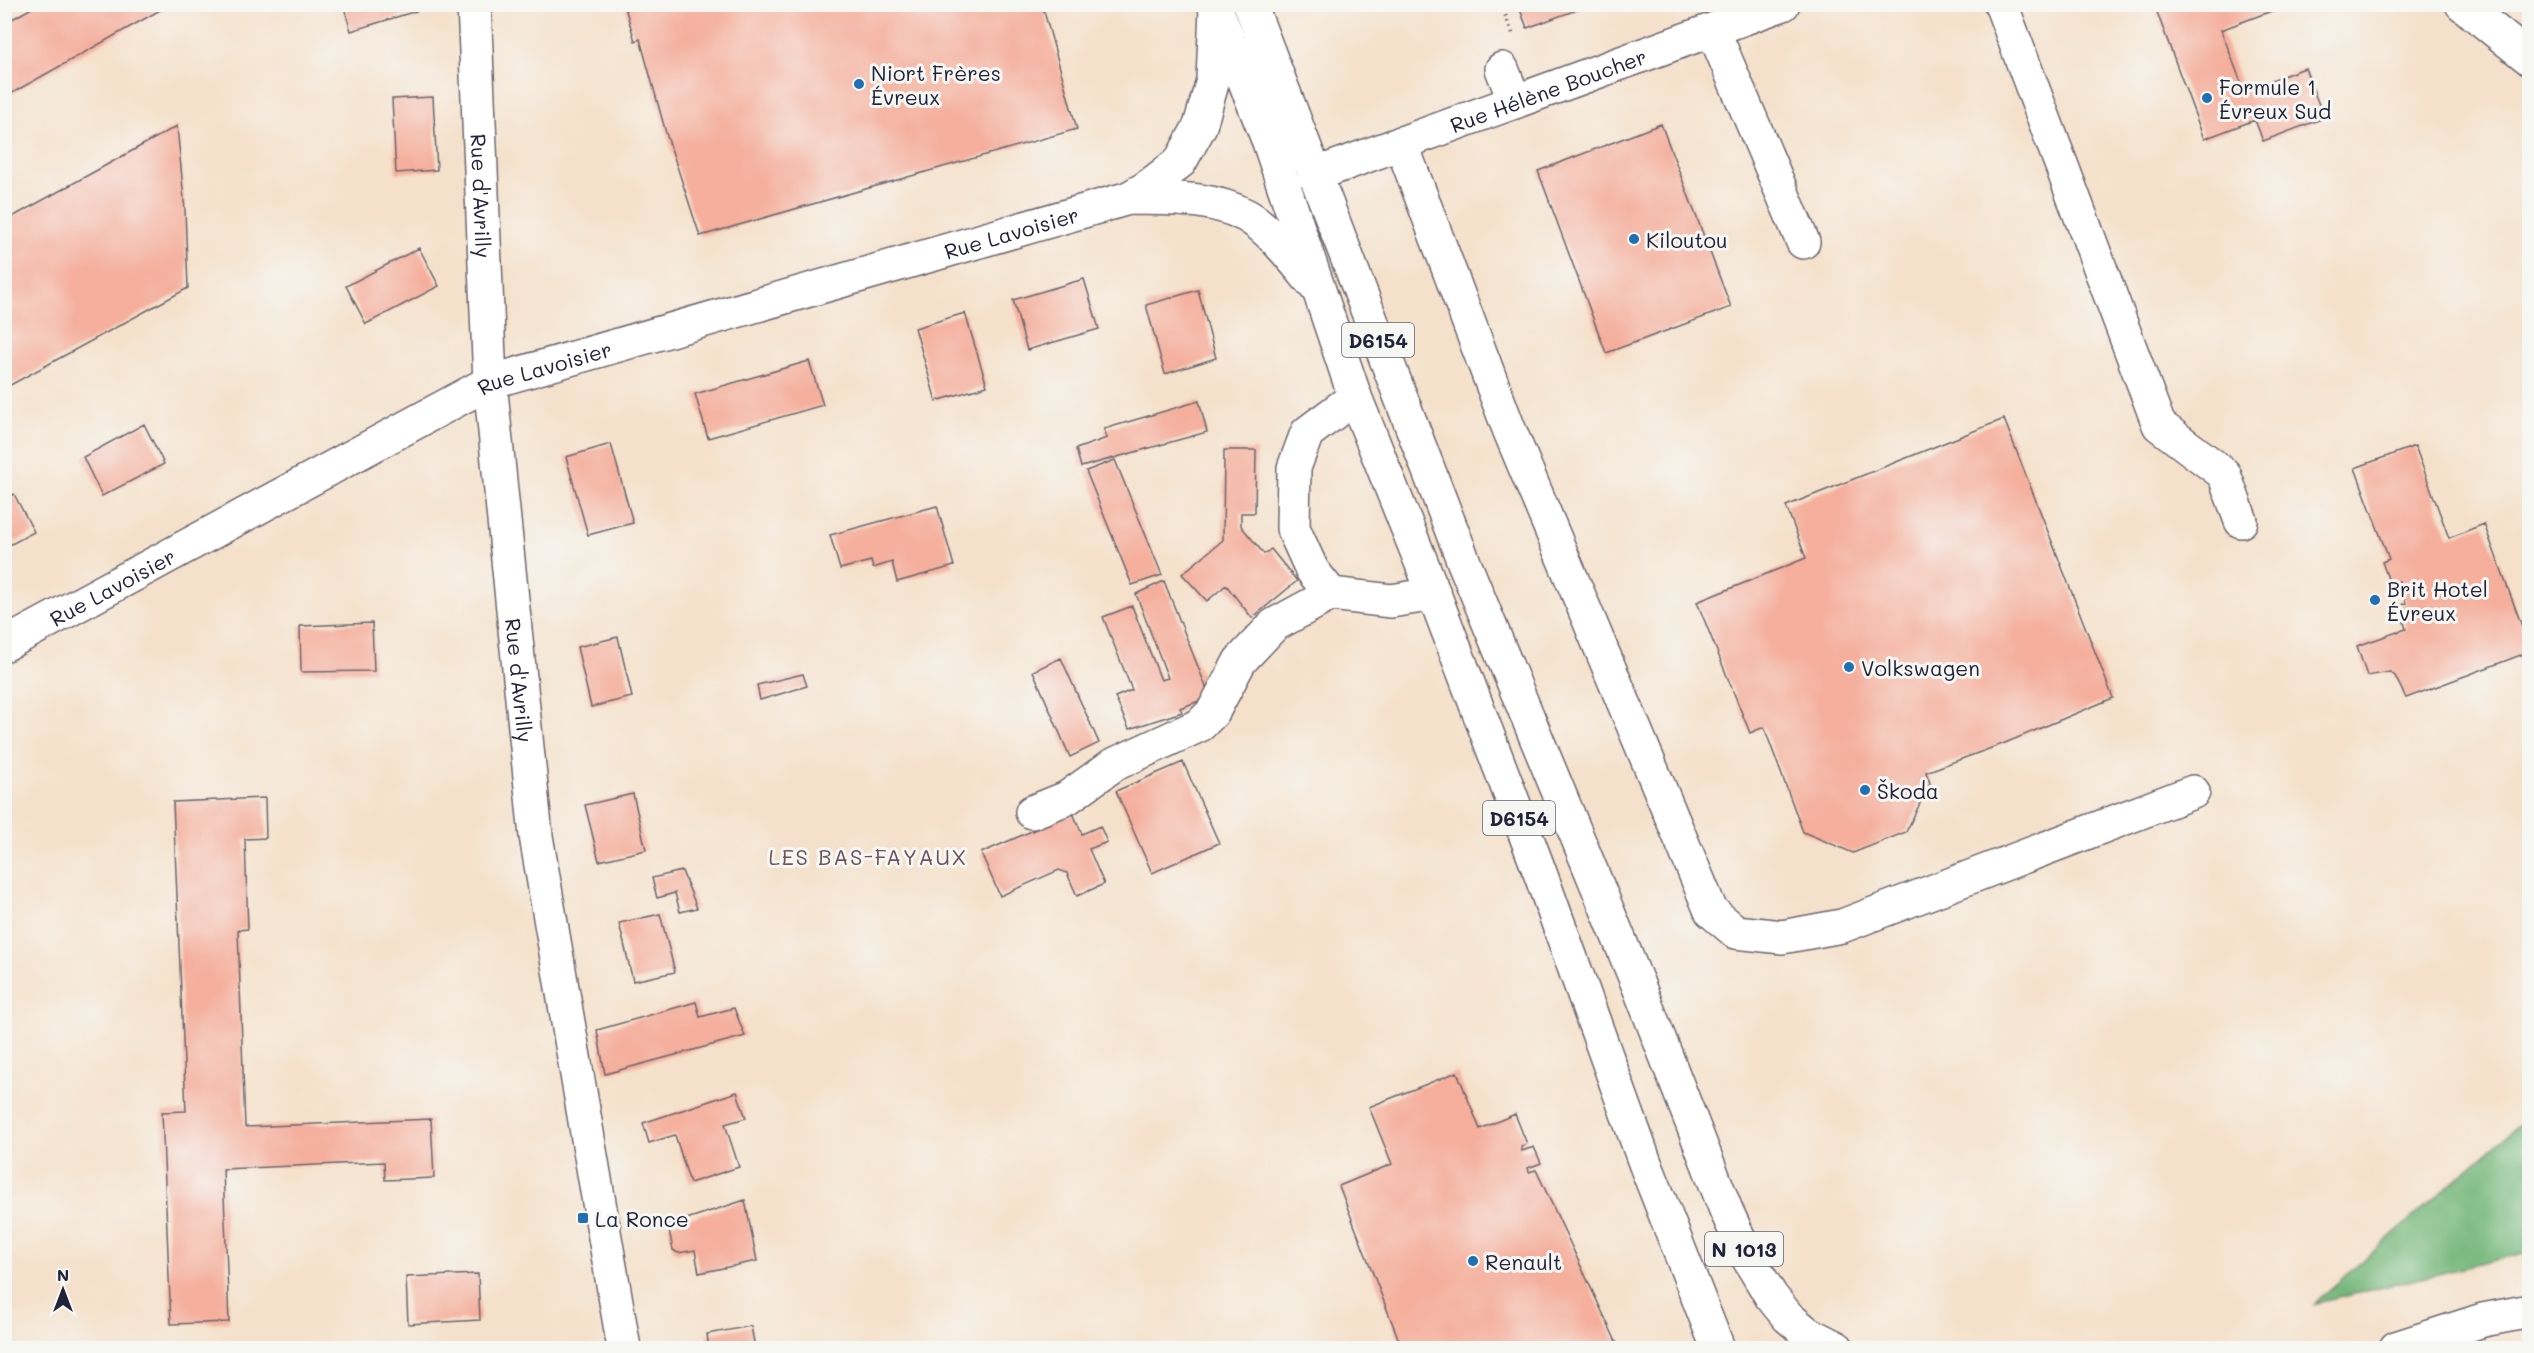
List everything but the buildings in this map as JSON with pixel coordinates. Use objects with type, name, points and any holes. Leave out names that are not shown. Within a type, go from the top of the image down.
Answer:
[{"type":"main road","name":"Rue d'Avrilly","points":[[474,4],[490,382],[536,836],[624,1348]]},
{"type":"main road","name":"D6154","points":[[1250,4],[1470,576],[1586,856],[1691,1120]]},
{"type":"main road","name":"Rue Hélène Boucher","points":[[1314,175],[1783,4]]},
{"type":"main road","points":[[2001,4],[2159,425],[2224,474],[2241,521]]},
{"type":"main road","points":[[2462,4],[2529,58]]},
{"type":"main road","name":"Rue Lavoisier","points":[[4,645],[490,382],[1129,198],[1180,162],[1200,126],[1213,80],[1215,7]]},
{"type":"main road","name":"D6154","points":[[1215,7],[1269,142],[1355,397],[1434,594],[1539,870],[1645,1163],[1718,1348]]},
{"type":"main road","points":[[1713,30],[1803,242]]},
{"type":"main road","points":[[1502,69],[1515,102]]},
{"type":"main road","points":[[1401,143],[1509,429],[1706,900],[1711,911],[1736,932],[1782,936],[1842,926],[2193,792]]},
{"type":"main road","name":"Rue Lavoisier","points":[[1129,198],[1211,202],[1247,216],[1281,245],[1317,288]]},
{"type":"main road","points":[[1331,594],[1312,570],[1293,528],[1294,468],[1307,433],[1355,397]]},
{"type":"main road","points":[[1032,812],[1067,798],[1113,765],[1200,725],[1213,712],[1240,661],[1274,625],[1331,594],[1391,601],[1434,594]]},
{"type":"main road","name":"N 1013","points":[[1691,1120],[1726,1210],[1747,1256],[1771,1296],[1788,1317],[1807,1333],[1837,1348]]},
{"type":"main road","points":[[2396,1348],[2483,1320],[2529,1311]]},
{"type":"green space","points":[[2529,1116],[2529,1252],[2313,1304]]},
{"type":"place","name":"Niort Frères Évreux","points":[[859,84]]},
{"type":"place","name":"Formule 1 Évreux Sud","points":[[2207,98]]},
{"type":"place","name":"Kiloutou","points":[[1634,239]]},
{"type":"place","name":"Brit Hotel Évreux","points":[[2375,600]]},
{"type":"place","name":"Volkswagen","points":[[1849,667]]},
{"type":"place","name":"Škoda","points":[[1865,790]]},
{"type":"place","name":"La Ronce","points":[[583,1218]]},
{"type":"place","name":"Renault","points":[[1473,1261]]},
{"type":"district","name":"LES BAS-FAYAUX","points":[[868,856]]}]
